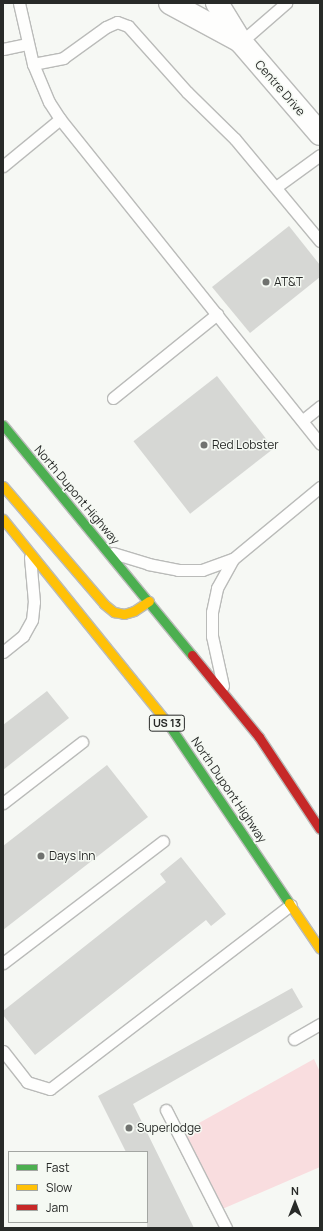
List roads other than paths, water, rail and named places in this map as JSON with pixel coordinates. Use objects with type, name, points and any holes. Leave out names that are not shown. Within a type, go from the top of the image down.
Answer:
[{"type":"highway","name":"North Dupont Highway","points":[[3,425],[109,552],[259,737],[320,829]]},
{"type":"highway","points":[[3,486],[104,604],[114,612],[124,614],[134,611],[149,601]]},
{"type":"highway","name":"North Dupont Highway","points":[[3,519],[182,740],[320,949]]},
{"type":"street","name":"Centre Drive","points":[[170,3],[241,42]]},
{"type":"street","name":"Centre Drive","points":[[217,3],[241,42],[320,134]]},
{"type":"lane","points":[[19,3],[27,44],[33,64],[49,102],[60,119],[303,420],[320,444]]},
{"type":"lane","points":[[241,42],[286,3]]},
{"type":"lane","points":[[33,64],[63,58],[106,27],[117,22],[128,26],[187,92],[235,139],[320,242]]},
{"type":"lane","points":[[3,49],[27,44]]},
{"type":"lane","points":[[3,166],[60,119]]},
{"type":"lane","points":[[276,187],[320,155]]},
{"type":"lane","points":[[112,398],[217,314]]},
{"type":"lane","points":[[303,420],[320,406]]},
{"type":"lane","points":[[109,552],[148,564],[178,570],[202,570],[233,559],[320,487]]},
{"type":"lane","points":[[3,652],[24,636],[32,620],[34,602],[30,552]]},
{"type":"lane","points":[[224,693],[212,636],[212,612],[217,588],[233,559]]},
{"type":"lane","points":[[3,802],[82,742]]},
{"type":"lane","points":[[3,963],[163,841]]},
{"type":"lane","points":[[3,1051],[27,1082],[50,1089],[291,905]]},
{"type":"lane","points":[[294,1038],[320,1024]]},
{"type":"lane","points":[[166,1110],[226,1228]]},
{"type":"place","name":"AT&T","points":[[266,282]]},
{"type":"place","name":"Red Lobster","points":[[204,445]]},
{"type":"place","name":"Days Inn","points":[[41,856]]},
{"type":"place","name":"Superlodge","points":[[129,1128]]}]
